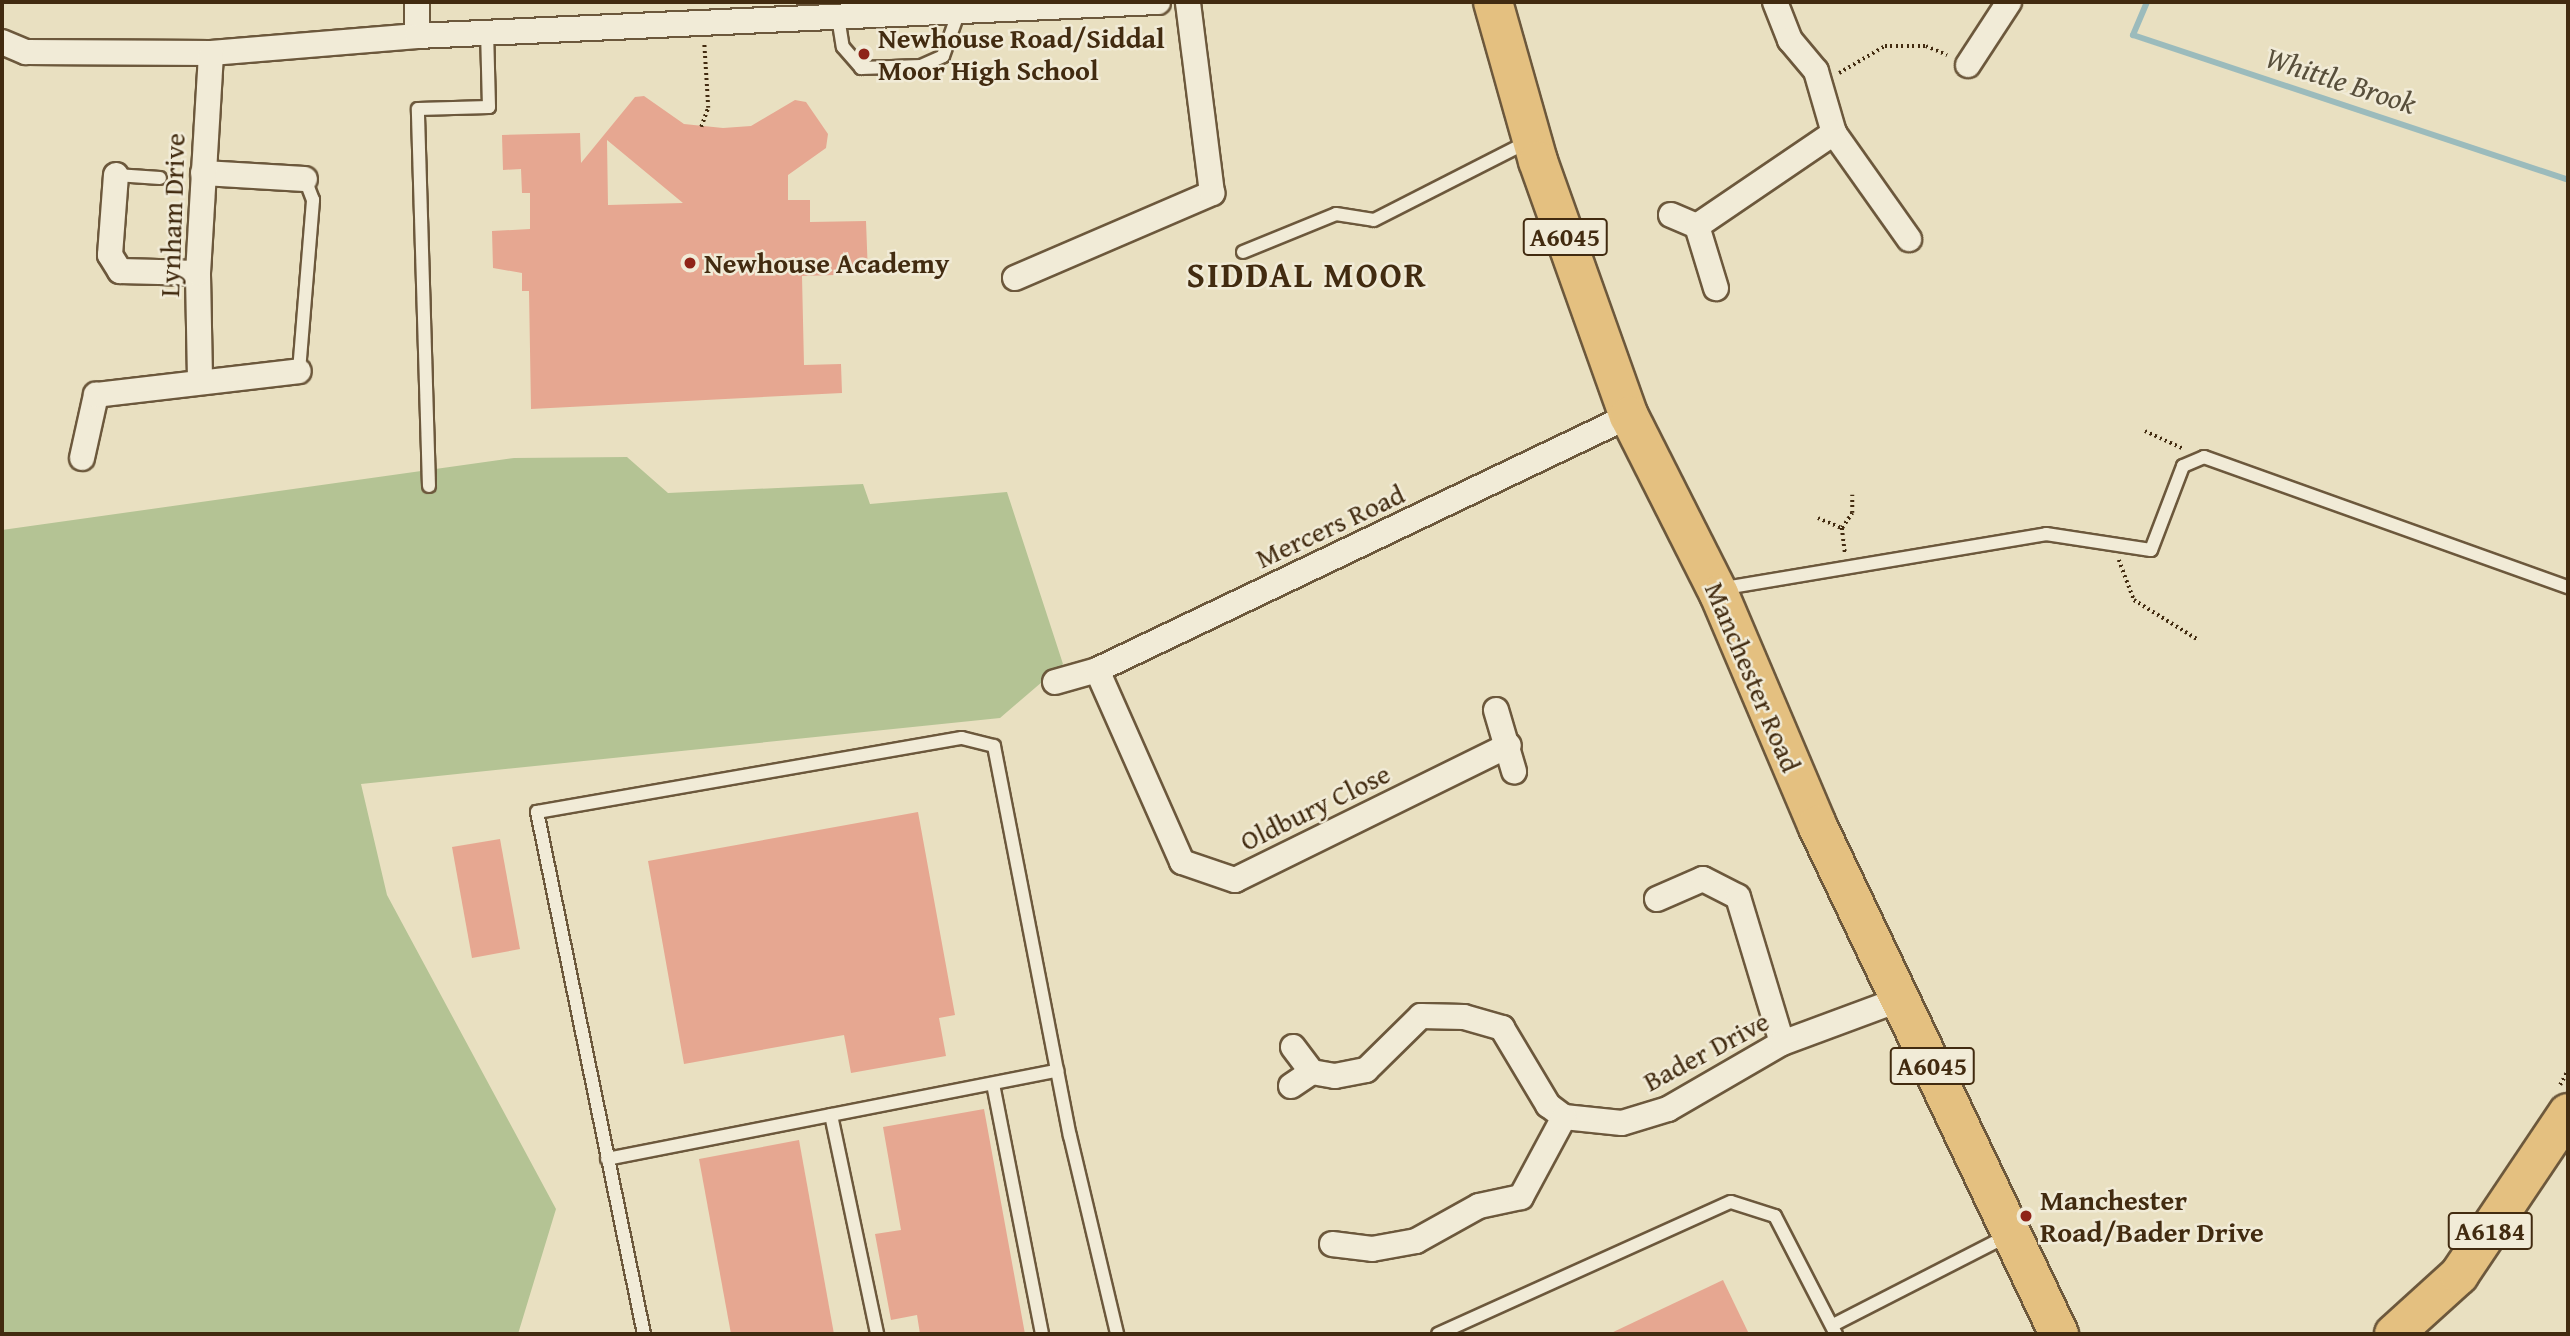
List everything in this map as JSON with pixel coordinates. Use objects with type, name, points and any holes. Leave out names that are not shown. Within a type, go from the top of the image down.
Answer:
[{"type":"main road","name":"Manchester Road","points":[[1493,2],[1532,139],[1629,416],[1717,590],[1817,825],[2059,1334]]},
{"type":"main road","name":"A6184","points":[[2393,1334],[2459,1275],[2568,1113]]},
{"type":"main road","name":"A6184","points":[[2424,1334],[2474,1289],[2568,1157]]},
{"type":"street","points":[[417,2],[417,36]]},
{"type":"street","points":[[2,42],[26,52],[211,54],[417,36],[1157,2]]},
{"type":"street","points":[[1015,278],[1212,193],[1188,2]]},
{"type":"street","points":[[1774,2],[1820,86],[1834,133],[1909,239]]},
{"type":"street","points":[[1968,65],[2009,2]]},
{"type":"street","name":"Lynham Drive","points":[[200,379],[198,273],[211,54]]},
{"type":"street","points":[[1698,226],[1834,133]]},
{"type":"street","points":[[202,173],[304,179]]},
{"type":"street","points":[[116,175],[110,255],[120,271],[198,273]]},
{"type":"street","points":[[1671,215],[1698,226]]},
{"type":"street","points":[[1698,226],[1716,288]]},
{"type":"street","points":[[82,458],[96,395],[200,379],[299,371]]},
{"type":"street","name":"Mercers Road","points":[[1055,682],[1097,670],[1629,416]]},
{"type":"street","name":"Oldbury Close","points":[[1097,670],[1182,862],[1235,880],[1509,745]]},
{"type":"street","points":[[1496,710],[1509,745],[1514,771]]},
{"type":"street","points":[[1657,899],[1703,879],[1738,897],[1782,1043]]},
{"type":"street","name":"Bader Drive","points":[[1564,1117],[1622,1123],[1668,1109],[1782,1043],[1901,999]]},
{"type":"street","points":[[1293,1047],[1312,1072],[1335,1076],[1366,1070],[1421,1016],[1464,1017],[1502,1028],[1548,1105],[1564,1117],[1521,1197],[1479,1206],[1416,1241],[1372,1249],[1332,1244]]},
{"type":"street","points":[[1291,1086],[1312,1072]]},
{"type":"lane","points":[[838,17],[843,47],[861,68],[920,66],[943,56],[959,11]]},
{"type":"lane","points":[[429,486],[418,109],[489,107],[487,33]]},
{"type":"lane","points":[[1243,252],[1336,214],[1374,220],[1532,139]]},
{"type":"lane","points":[[116,175],[160,178]]},
{"type":"lane","points":[[299,371],[313,200],[304,179]]},
{"type":"lane","points":[[1717,590],[1846,565],[2046,534],[2117,548],[2151,550],[2183,466],[2193,458],[2568,587]]},
{"type":"lane","points":[[644,1334],[537,812],[962,738],[993,746],[1056,1071],[1117,1334]]},
{"type":"lane","points":[[607,1159],[1056,1071]]},
{"type":"lane","points":[[993,1084],[1042,1334]]},
{"type":"lane","points":[[831,1115],[877,1334]]},
{"type":"lane","points":[[1442,1333],[1731,1202],[1775,1216],[1835,1330],[2011,1235]]},
{"type":"path","points":[[701,127],[708,108],[702,23]]},
{"type":"path","points":[[1820,86],[1885,46],[1926,46],[1968,65]]},
{"type":"path","points":[[2145,431],[2193,458]]},
{"type":"path","points":[[1846,565],[1842,528],[1852,513],[1852,495]]},
{"type":"path","points":[[1818,518],[1842,528]]},
{"type":"path","points":[[2117,548],[2122,583],[2134,600],[2197,639]]},
{"type":"green space","points":[[627,457],[668,493],[863,484],[870,504],[1007,492],[1063,664],[1000,718],[361,784],[387,895],[556,1209],[518,1334],[2,1334],[2,530],[514,458]]},
{"type":"building","points":[[644,96],[684,124],[723,128],[751,126],[795,100],[806,102],[828,134],[826,148],[788,175],[788,200],[810,200],[810,222],[866,221],[868,274],[802,276],[804,365],[841,364],[842,393],[531,409],[529,291],[522,291],[522,273],[493,268],[492,231],[530,229],[530,193],[522,193],[521,169],[503,170],[502,135],[580,133],[581,163],[635,97]],"holes":[[[607,140],[683,203],[608,205]]]},
{"type":"building","points":[[918,812],[955,1015],[939,1018],[946,1056],[851,1073],[844,1035],[684,1064],[648,861]]},
{"type":"building","points":[[500,839],[520,949],[472,958],[452,847]]},
{"type":"building","points":[[984,1109],[1025,1334],[920,1334],[917,1315],[891,1320],[875,1234],[901,1230],[883,1127]]},
{"type":"building","points":[[799,1140],[834,1334],[731,1334],[699,1159]]},
{"type":"building","points":[[1723,1280],[1749,1334],[1609,1334]]},
{"type":"waterway","name":"Whittle Brook","points":[[2147,2],[2133,35],[2568,180]]},
{"type":"place","name":"Newhouse Road/Siddal Moor High School","points":[[864,54]]},
{"type":"place","name":"Newhouse Academy","points":[[690,263]]},
{"type":"place","name":"Manchester Road/Bader Drive","points":[[2026,1216]]},
{"type":"district","name":"SIDDAL MOOR","points":[[1307,275]]}]
